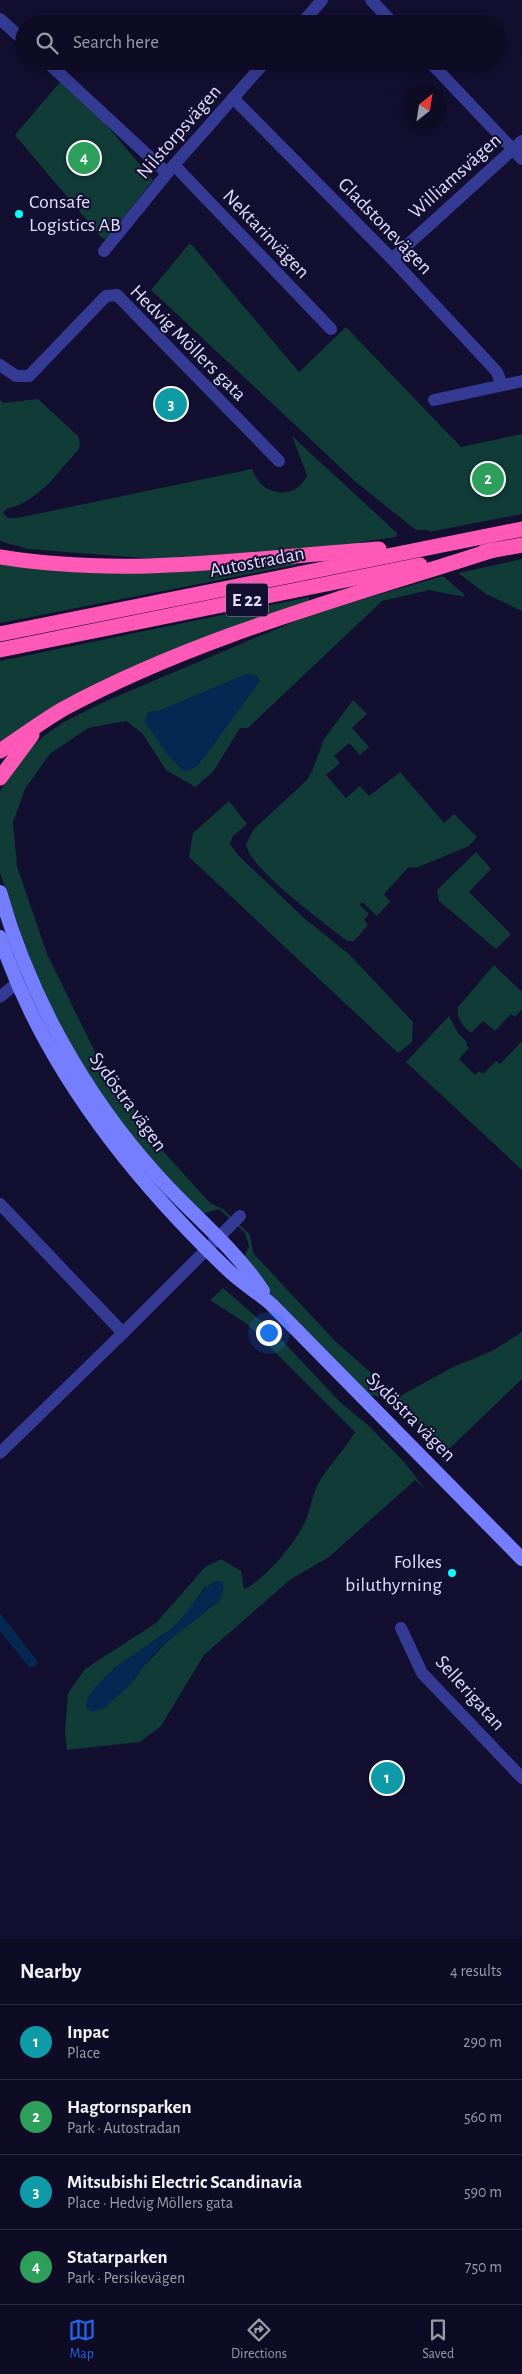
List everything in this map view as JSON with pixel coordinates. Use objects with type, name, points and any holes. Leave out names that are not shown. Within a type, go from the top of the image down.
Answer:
[{"type":"highway","name":"Autostradan","points":[[0,634],[522,529]]},
{"type":"highway","points":[[0,557],[48,563],[149,567],[443,545]]},
{"type":"highway","name":"Autostradan","points":[[0,650],[522,545]]},
{"type":"highway","points":[[0,549],[48,563]]},
{"type":"highway","points":[[0,751],[42,722],[86,698],[168,660],[234,634],[493,550]]},
{"type":"highway","points":[[0,778],[42,722]]},
{"type":"main road","name":"Sydöstra vägen","points":[[0,892],[16,943],[34,986],[67,1051],[87,1083],[153,1171],[213,1244],[228,1270],[272,1304],[522,1559]]},
{"type":"main road","name":"Sydöstra vägen","points":[[0,937],[18,982],[56,1057],[91,1112],[134,1169],[213,1244]]},
{"type":"street","points":[[308,15],[322,0]]},
{"type":"street","points":[[371,0],[385,15]]},
{"type":"street","points":[[0,19],[15,33]]},
{"type":"street","name":"Nektarinvägen","points":[[56,70],[170,169],[331,329]]},
{"type":"street","name":"Nilstorpsvägen","points":[[104,251],[170,169],[258,70]]},
{"type":"street","points":[[438,70],[519,150]]},
{"type":"street","name":"Gladstonevägen","points":[[234,98],[392,259],[497,372],[502,385]]},
{"type":"street","name":"Williamsvägen","points":[[392,259],[519,150]]},
{"type":"street","name":"Hedvig Möllers gata","points":[[0,366],[16,376],[29,376],[106,296],[117,295],[279,461]]},
{"type":"street","points":[[434,400],[522,381]]},
{"type":"street","points":[[0,997],[18,982]]},
{"type":"street","points":[[0,1204],[123,1333]]},
{"type":"street","points":[[0,1454],[240,1216]]},
{"type":"street","name":"Sellerigatan","points":[[401,1628],[422,1673],[522,1776]]},
{"type":"green space","points":[[60,82],[104,122],[153,180],[106,240],[101,237],[15,135]]},
{"type":"green space","points":[[189,244],[192,245],[299,372],[346,327],[461,447],[522,434],[522,514],[429,532],[429,530],[416,530],[357,483],[151,290]]},
{"type":"green space","points":[[38,399],[78,436],[79,449],[55,477],[38,493],[29,500],[6,509],[3,513],[8,518],[17,518],[252,469],[260,483],[266,488],[280,492],[293,490],[304,482],[307,475],[292,436],[397,533],[396,537],[337,546],[168,560],[28,549],[0,541],[0,400],[3,403]]},
{"type":"green space","points":[[522,559],[522,611],[486,594],[458,573]]},
{"type":"green space","points":[[0,563],[159,572],[244,568],[296,563],[296,565],[0,623]]},
{"type":"green space","points":[[443,576],[465,597],[429,590],[382,601],[248,728],[240,728],[213,772],[195,787],[166,770],[142,733],[126,721],[88,728],[50,754],[25,789],[13,822],[17,866],[47,954],[101,1064],[164,1152],[210,1203],[223,1209],[250,1235],[253,1253],[335,1341],[369,1371],[391,1401],[369,1394],[269,1292],[242,1261],[249,1247],[245,1233],[219,1209],[202,1214],[190,1204],[134,1140],[94,1084],[63,1031],[33,968],[0,873],[0,791],[29,749],[45,735],[64,722],[108,700],[312,614]],"holes":[[[158,711],[183,771],[148,712]]]},
{"type":"green space","points":[[309,597],[309,601],[0,742],[0,661]]},
{"type":"green space","points":[[353,700],[367,714],[352,728],[369,747],[360,755],[349,743],[334,756],[340,763],[326,775],[346,798],[360,786],[369,796],[400,772],[444,823],[454,814],[477,837],[469,846],[416,868],[409,867],[384,894],[390,902],[377,916],[362,902],[360,905],[369,914],[364,920],[368,925],[354,941],[347,941],[273,881],[250,854],[246,844],[254,829],[307,780],[324,739]]},
{"type":"green space","points":[[229,801],[247,824],[232,837],[230,844],[238,855],[305,919],[349,954],[413,1022],[412,1042],[398,1053],[189,857],[193,833]]},
{"type":"green space","points":[[476,852],[491,869],[469,892],[511,934],[496,949],[439,901],[437,890]]},
{"type":"green space","points":[[494,965],[522,992],[522,1009],[515,1017],[511,1014],[495,1031],[483,1021],[471,1033],[459,1019],[458,1007]]},
{"type":"green space","points":[[449,1016],[469,1048],[459,1059],[475,1075],[479,1071],[483,1074],[496,1061],[500,1064],[522,1041],[522,1170],[406,1062]]},
{"type":"green space","points":[[223,1288],[276,1334],[341,1403],[368,1425],[405,1463],[425,1489],[415,1480],[329,1557],[291,1579],[204,1655],[161,1726],[140,1742],[67,1750],[65,1733],[68,1693],[85,1669],[156,1623],[205,1567],[221,1559],[241,1571],[244,1589],[261,1578],[279,1560],[301,1530],[317,1486],[355,1432],[247,1324],[210,1300]],"holes":[[[205,1587],[219,1601],[169,1640],[141,1669],[112,1670],[170,1630],[185,1615]]]},
{"type":"green space","points":[[522,1332],[522,1379],[448,1450],[391,1401],[453,1367],[492,1351]]},
{"type":"water","points":[[246,674],[257,675],[260,681],[197,767],[184,771],[169,757],[145,722],[148,712],[158,711]]},
{"type":"water","points":[[217,1580],[222,1582],[224,1589],[219,1601],[169,1640],[152,1656],[130,1685],[105,1707],[93,1712],[86,1708],[89,1697],[97,1685],[123,1663],[176,1624],[205,1589]]},
{"type":"water","points":[[0,1613],[37,1661],[36,1666],[29,1667],[0,1631]]},
{"type":"place","name":"Statarparken","points":[[84,158]]},
{"type":"place","name":"Consafe Logistics AB","points":[[19,214]]},
{"type":"place","name":"Mitsubishi Electric Scandinavia","points":[[171,404]]},
{"type":"place","name":"Hagtornsparken","points":[[488,479]]},
{"type":"place","name":"Folkes biluthyrning","points":[[452,1573]]},
{"type":"place","name":"Inpac","points":[[387,1778]]}]
